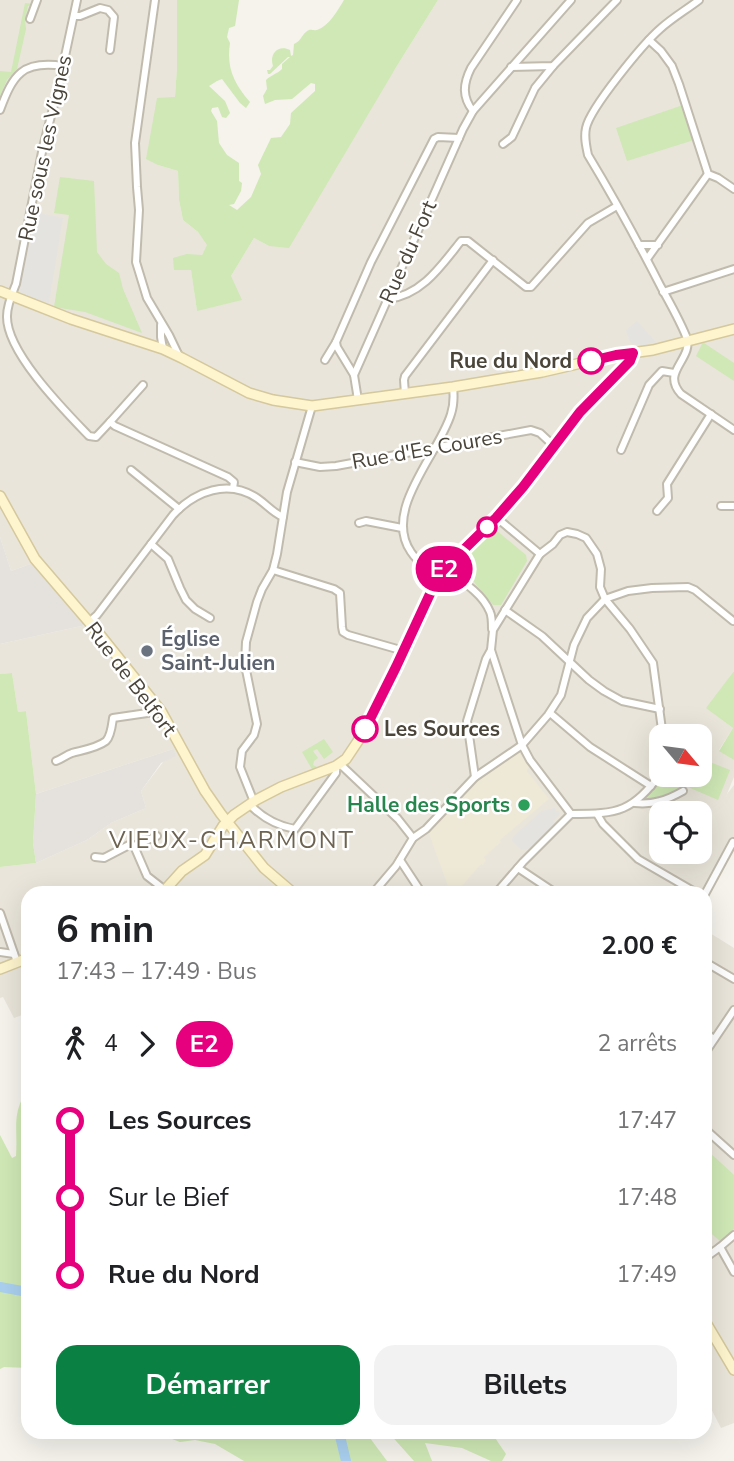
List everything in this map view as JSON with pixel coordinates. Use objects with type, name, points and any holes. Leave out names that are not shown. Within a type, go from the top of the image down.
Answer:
[{"type":"street","points":[[30,19],[37,0]]},
{"type":"street","name":"Rue sous les Vignes","points":[[77,0],[7,316],[10,333],[31,370],[89,436],[96,437],[110,422]]},
{"type":"street","points":[[155,0],[135,143],[139,210],[136,262],[147,298],[179,356]]},
{"type":"street","points":[[473,111],[464,94],[466,77],[517,0]]},
{"type":"street","name":"Rue du Fort","points":[[354,375],[473,111],[571,0]]},
{"type":"street","points":[[503,144],[512,137],[535,88],[617,0]]},
{"type":"street","points":[[699,0],[649,40],[590,117],[585,140],[588,155],[647,259],[681,323],[688,342],[687,350],[674,373],[676,390],[734,430]]},
{"type":"street","points":[[74,16],[100,8],[108,10],[114,17],[110,50]]},
{"type":"street","points":[[649,40],[672,66],[708,174]]},
{"type":"street","points":[[0,110],[13,80],[25,68],[44,64],[63,66]]},
{"type":"street","points":[[511,67],[553,66]]},
{"type":"street","points":[[325,360],[434,139],[438,136],[460,138]]},
{"type":"street","points":[[708,174],[718,177],[734,189]]},
{"type":"street","points":[[647,259],[708,174]]},
{"type":"street","points":[[388,299],[406,295],[425,283],[461,240],[468,241],[526,287],[531,288],[588,223],[617,206]]},
{"type":"street","points":[[639,245],[658,245]]},
{"type":"street","points":[[405,394],[405,376],[493,260]]},
{"type":"street","points":[[663,292],[734,269]]},
{"type":"street","points":[[0,291],[71,319],[163,349],[249,393],[312,406],[542,372],[688,342],[734,329]]},
{"type":"street","points":[[162,323],[163,349]]},
{"type":"street","points":[[150,345],[161,337],[171,338]]},
{"type":"street","points":[[163,349],[171,338]]},
{"type":"street","points":[[336,342],[354,375],[358,400]]},
{"type":"street","points":[[168,886],[182,871],[205,855],[227,821],[252,803],[281,787],[338,765],[346,759],[355,747],[441,573],[496,518],[580,412],[630,361],[633,353]]},
{"type":"street","points":[[621,450],[649,385],[662,371],[674,373]]},
{"type":"street","points":[[143,385],[110,422],[228,477],[234,482],[233,488]]},
{"type":"street","points":[[453,387],[452,412],[407,501],[403,535],[411,552],[441,573],[473,590],[490,612],[491,650],[522,745],[530,760],[571,814]]},
{"type":"street","points":[[312,406],[287,492],[280,545],[273,570],[257,602],[246,642],[245,665],[257,724],[254,735],[240,755],[240,767],[252,803],[266,818],[295,829],[337,773],[338,765]]},
{"type":"street","points":[[657,511],[668,498],[667,484],[711,414]]},
{"type":"street","name":"Rue d'Es Coures","points":[[295,462],[328,467],[531,430],[540,433],[554,446]]},
{"type":"street","points":[[131,470],[178,509]]},
{"type":"street","points":[[89,622],[178,509],[198,495],[221,488],[233,488],[253,495],[283,517]]},
{"type":"street","name":"Rue de Belfort","points":[[0,496],[35,559],[161,711],[205,791],[264,868],[285,886]]},
{"type":"street","points":[[721,506],[734,506]]},
{"type":"street","points":[[496,518],[540,554]]},
{"type":"street","points":[[359,523],[366,521],[402,528]]},
{"type":"street","points":[[492,630],[540,554],[567,532],[586,538],[600,562],[600,587],[605,599],[653,663],[662,724]]},
{"type":"street","points":[[151,544],[168,559],[186,600],[210,618]]},
{"type":"street","points":[[273,570],[334,589],[340,593],[343,632],[404,651]]},
{"type":"street","points":[[379,886],[400,860],[413,838],[426,829],[475,776],[522,745],[550,713],[561,695],[574,645],[587,618],[605,599],[652,588],[688,587],[733,621]]},
{"type":"street","points":[[486,607],[505,610],[542,636],[569,663],[614,698],[660,709]]},
{"type":"street","points":[[475,776],[467,721],[485,659],[491,650]]},
{"type":"street","points":[[56,761],[104,742],[108,738],[113,718],[161,711]]},
{"type":"street","points":[[550,713],[590,747],[649,785]]},
{"type":"street","points":[[338,765],[398,819],[413,838]]},
{"type":"street","points":[[502,886],[571,814],[615,811],[635,803],[649,788]]},
{"type":"street","points":[[635,803],[665,801],[683,791]]},
{"type":"street","points":[[597,814],[603,824],[638,859],[685,886]]},
{"type":"street","points":[[95,857],[104,858],[131,844],[134,846],[158,836]]},
{"type":"street","points":[[709,886],[733,842]]},
{"type":"street","points":[[134,846],[147,876],[158,886]]},
{"type":"street","points":[[400,860],[417,886]]},
{"type":"street","points":[[518,868],[545,886]]},
{"type":"street","points":[[0,913],[16,958]]},
{"type":"street","points":[[0,952],[21,959]]},
{"type":"street","points":[[0,969],[16,958]]},
{"type":"street","points":[[712,966],[734,979]]},
{"type":"street","points":[[712,1042],[734,1010]]},
{"type":"street","points":[[712,1135],[734,1155]]},
{"type":"street","points":[[712,1253],[734,1235]]},
{"type":"street","points":[[720,1247],[734,1272]]},
{"type":"street","points":[[712,1333],[734,1370]]},
{"type":"shaded area","points":[[0,0],[177,0],[175,97],[158,165],[178,171],[183,220],[198,232],[208,245],[202,255],[187,255],[197,311],[231,276],[254,238],[269,246],[395,69],[438,0],[734,0],[734,671],[707,708],[733,728],[719,750],[734,760],[734,777],[727,794],[734,785],[734,844],[712,886],[21,886],[21,1016],[14,1018],[3,997],[0,998],[0,867],[36,863],[87,840],[111,823],[146,808],[141,791],[173,749],[36,794],[26,711],[18,712],[12,673],[0,674],[0,644],[86,625],[33,563],[11,571],[0,537]]},
{"type":"shaded area","points":[[35,212],[63,218],[49,303],[19,295]]},
{"type":"shaded area","points":[[637,321],[656,342],[646,345],[632,344],[626,330]]},
{"type":"shaded area","points":[[0,537],[11,571],[33,563],[86,625],[0,644]]},
{"type":"shaded area","points":[[173,749],[176,756],[161,763],[141,791],[146,808],[111,823],[87,840],[36,863],[33,843],[36,794]]},
{"type":"shaded area","points":[[519,752],[529,767],[527,771],[549,799],[500,840],[484,857],[486,860],[483,865],[481,864],[462,886],[448,886],[428,831],[477,781]]},
{"type":"shaded area","points":[[555,808],[560,814],[553,821],[556,824],[528,849],[521,850],[512,840],[513,837],[542,811]]},
{"type":"shaded area","points":[[712,934],[734,948],[734,1423],[721,1428],[712,1411]]},
{"type":"green space","points":[[177,0],[239,0],[235,26],[229,28],[227,37],[230,43],[229,60],[236,82],[250,102],[246,108],[222,79],[209,86],[225,101],[230,113],[226,118],[222,117],[218,107],[212,108],[211,111],[217,121],[219,143],[227,155],[239,163],[241,191],[234,204],[229,205],[237,210],[251,197],[261,174],[258,165],[271,138],[281,137],[290,124],[291,113],[315,91],[315,84],[311,83],[292,99],[275,100],[265,104],[263,96],[267,89],[266,80],[282,69],[282,64],[290,57],[268,74],[267,70],[273,66],[273,54],[278,49],[286,48],[290,50],[291,56],[293,55],[294,44],[308,31],[325,25],[344,0],[438,0],[289,248],[269,246],[254,238],[231,276],[242,300],[197,311],[191,270],[174,270],[173,258],[187,254],[202,255],[207,245],[198,232],[183,220],[178,171],[146,159],[157,98],[175,97]]},
{"type":"green space","points":[[25,3],[33,4],[28,6],[17,69],[7,80],[0,96],[0,71],[11,72]]},
{"type":"green space","points":[[683,105],[694,140],[627,161],[616,128]]},
{"type":"green space","points":[[60,177],[94,181],[97,252],[106,264],[119,273],[142,333],[85,312],[54,307],[69,215],[54,213]]},
{"type":"green space","points":[[704,343],[734,363],[734,381],[696,356]]},
{"type":"green space","points":[[491,530],[496,530],[526,555],[527,561],[501,605],[493,605],[474,582],[459,572],[457,565]]},
{"type":"green space","points":[[734,671],[734,760],[719,751],[733,728],[706,708]]},
{"type":"green space","points":[[12,673],[18,712],[26,711],[36,794],[33,843],[36,863],[0,867],[0,674]]},
{"type":"green space","points":[[324,739],[333,752],[324,759],[317,749],[313,751],[318,758],[313,765],[319,768],[313,771],[302,752]]},
{"type":"green space","points":[[712,763],[730,770],[718,800],[690,788],[712,788]]},
{"type":"green space","points":[[652,788],[681,788],[657,798],[646,800],[645,797]]},
{"type":"green space","points":[[21,1102],[21,1368],[0,1369],[0,1135],[12,1158],[16,1156]]},
{"type":"green space","points":[[712,1155],[734,1175],[734,1229],[721,1242],[712,1234]]},
{"type":"green space","points":[[172,1439],[371,1439],[387,1461],[244,1461],[215,1444],[195,1440],[180,1442]]},
{"type":"green space","points":[[394,1439],[496,1439],[506,1454],[502,1461],[491,1461],[462,1448],[425,1443],[432,1461],[414,1461]]},
{"type":"waterway","points":[[0,1287],[21,1291]]},
{"type":"waterway","points":[[341,1439],[346,1461]]},
{"type":"bus line","name":"E2","points":[[365,729],[444,569],[496,518],[580,412],[630,361],[633,353],[591,361]]},
{"type":"place","name":"Rue du Nord","points":[[591,361]]},
{"type":"place","name":"Église Saint-Julien","points":[[147,651]]},
{"type":"place","name":"Les Sources","points":[[365,729]]},
{"type":"place","name":"Halle des Sports","points":[[524,805]]},
{"type":"district","name":"VIEUX-CHARMONT","points":[[232,840]]}]
